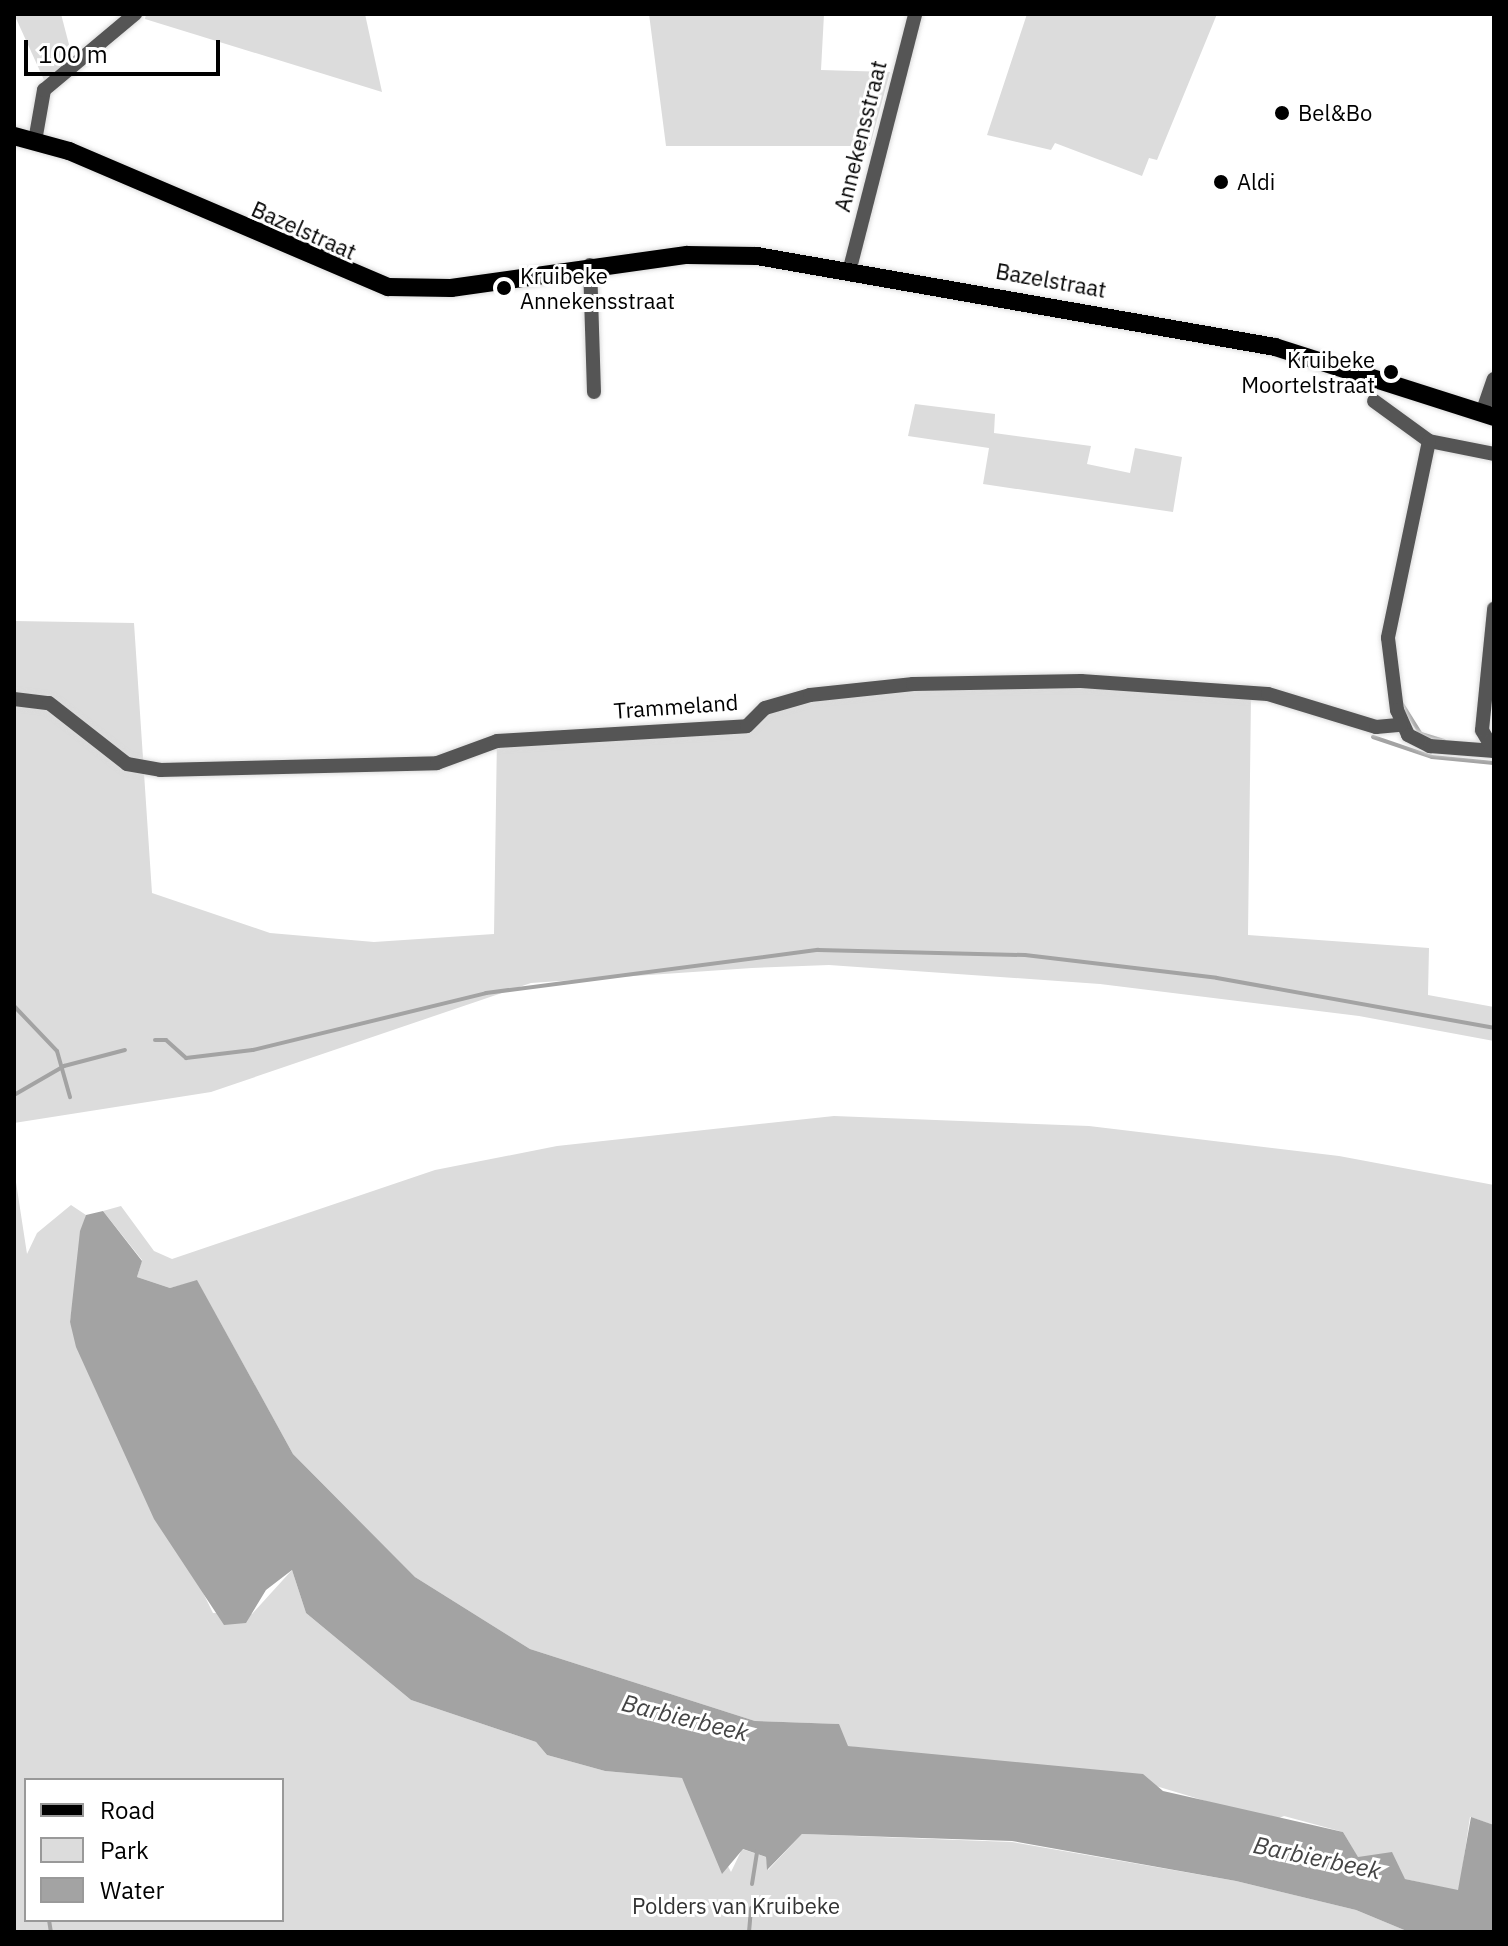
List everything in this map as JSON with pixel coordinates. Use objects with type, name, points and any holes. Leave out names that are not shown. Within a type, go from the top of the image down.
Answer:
[{"type":"main road","name":"Bazelstraat","points":[[14,136],[35,141],[388,287],[451,288],[590,265],[687,255],[850,268],[1275,347],[1488,415]]},
{"type":"street","points":[[35,141],[44,90],[135,14]]},
{"type":"street","name":"Annekensstraat","points":[[850,268],[915,14]]},
{"type":"street","points":[[590,265],[594,392]]},
{"type":"street","points":[[1488,415],[1494,379]]},
{"type":"street","points":[[1374,401],[1429,441],[1494,454]]},
{"type":"street","points":[[1429,441],[1388,638],[1401,725],[1430,746],[1494,751]]},
{"type":"street","points":[[1494,609],[1482,730],[1494,751]]},
{"type":"street","name":"Trammeland","points":[[14,699],[49,703],[127,764],[160,770],[437,763],[497,741],[747,726],[765,708],[810,695],[913,684],[1081,681],[1268,694],[1376,727],[1401,725]]},
{"type":"green space","points":[[14,14],[61,14],[72,56],[45,82]]},
{"type":"green space","points":[[146,14],[365,14],[382,92],[145,19]]},
{"type":"green space","points":[[649,14],[824,14],[821,70],[890,72],[870,146],[666,146]]},
{"type":"green space","points":[[1027,14],[1217,14],[1157,160],[1149,158],[1142,176],[1055,143],[1051,150],[987,135]]},
{"type":"green space","points":[[915,404],[995,414],[994,433],[1091,446],[1087,464],[1130,473],[1135,448],[1182,457],[1173,512],[983,484],[989,448],[908,436]]},
{"type":"green space","points":[[14,621],[134,623],[152,893],[270,933],[374,942],[494,934],[497,735],[744,723],[763,704],[1053,675],[1251,697],[1248,935],[1429,948],[1428,995],[1494,1007],[1494,1041],[1359,1016],[1100,984],[829,965],[752,968],[531,983],[211,1092],[14,1123]]},
{"type":"green space","points":[[834,1116],[1089,1126],[1339,1156],[1494,1185],[1494,1825],[1470,1817],[1459,1891],[1405,1879],[1358,1858],[1343,1832],[1284,1816],[1272,1821],[1146,1783],[847,1746],[838,1724],[755,1721],[530,1649],[415,1577],[293,1454],[197,1281],[170,1288],[137,1277],[142,1260],[103,1211],[121,1206],[154,1251],[172,1259],[435,1170],[557,1146]]},
{"type":"green space","name":"Polders van Kruibeke","points":[[14,1169],[27,1254],[37,1233],[71,1205],[86,1215],[70,1322],[213,1613],[252,1614],[292,1570],[306,1613],[411,1700],[536,1742],[547,1755],[605,1771],[682,1778],[731,1872],[742,1849],[766,1857],[768,1870],[802,1834],[1012,1842],[1236,1881],[1356,1910],[1409,1932],[14,1932]]},
{"type":"water","points":[[103,1211],[142,1261],[137,1277],[170,1288],[197,1280],[293,1454],[415,1577],[530,1649],[755,1721],[839,1724],[848,1746],[1143,1774],[1163,1791],[1343,1832],[1358,1857],[1392,1852],[1405,1879],[1458,1890],[1471,1817],[1494,1825],[1494,1932],[1409,1932],[1356,1910],[1236,1881],[1012,1841],[802,1834],[767,1870],[766,1857],[743,1849],[722,1874],[682,1778],[605,1771],[547,1755],[536,1742],[411,1700],[306,1613],[292,1570],[266,1590],[246,1623],[224,1625],[154,1519],[76,1347],[70,1322],[80,1231],[86,1215]]},
{"type":"waterway","points":[[1402,704],[1421,734],[1444,741]]},
{"type":"waterway","points":[[1373,737],[1432,757],[1494,763]]},
{"type":"waterway","points":[[155,1040],[166,1040],[186,1058],[253,1050],[486,993],[818,950],[1025,955],[1217,978],[1494,1028]]},
{"type":"waterway","name":"Barbierbeek","points":[[14,1006],[57,1051],[70,1097]]},
{"type":"waterway","points":[[14,1095],[64,1066],[125,1050]]},
{"type":"waterway","points":[[752,1884],[757,1851]]},
{"type":"waterway","points":[[749,1932],[751,1908]]},
{"type":"waterway","name":"Barbierbeek","points":[[49,1922],[51,1932]]},
{"type":"place","name":"Bel&Bo","points":[[1282,113]]},
{"type":"place","name":"Aldi","points":[[1221,182]]},
{"type":"place","name":"Kruibeke Annekensstraat","points":[[504,288]]},
{"type":"place","name":"Kruibeke Moortelstraat","points":[[1391,372]]}]
